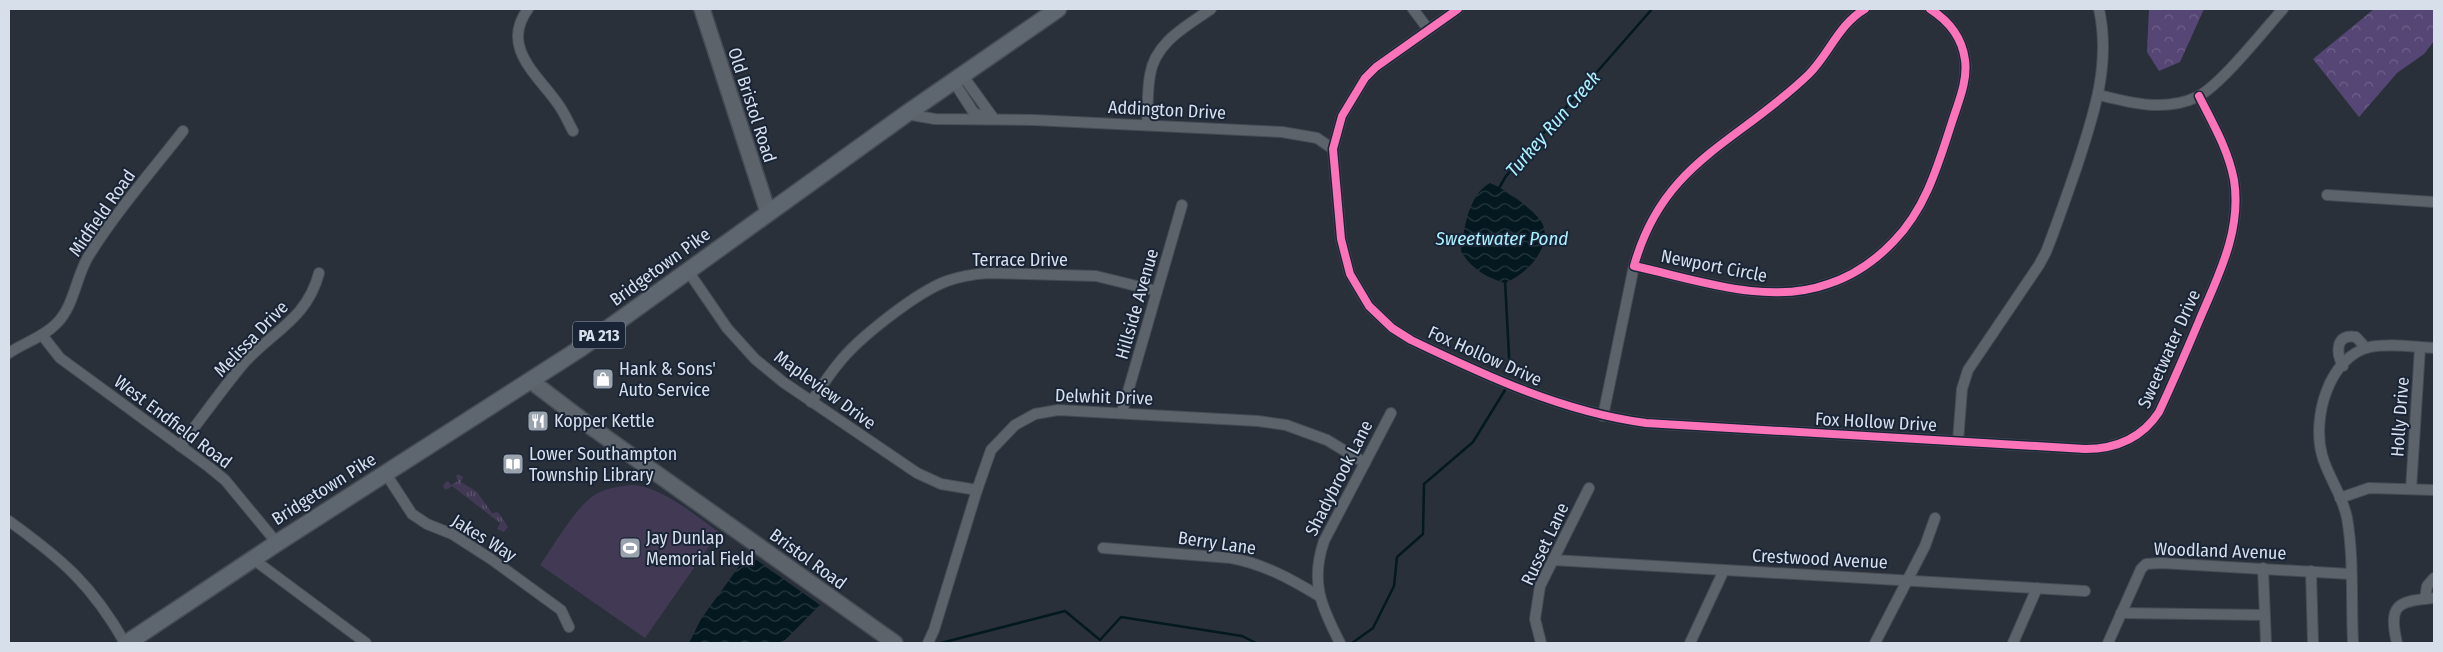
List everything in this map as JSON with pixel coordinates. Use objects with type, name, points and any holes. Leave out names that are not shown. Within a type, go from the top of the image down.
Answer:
[{"type":"main road","name":"Old Bristol Road","points":[[702,9],[768,212]]},
{"type":"main road","name":"Bridgetown Pike","points":[[132,642],[277,543],[531,381],[906,114],[1058,9]]},
{"type":"main road","name":"Bristol Road","points":[[531,381],[601,434],[895,643]]},
{"type":"street","points":[[528,9],[517,30],[519,46],[534,75],[558,104],[573,131]]},
{"type":"street","points":[[1147,125],[1149,75],[1158,54],[1171,38],[1211,9]]},
{"type":"street","points":[[1413,9],[1428,30]]},
{"type":"street","name":"Fox Hollow Drive","points":[[1458,9],[1365,78],[1342,116],[1333,149],[1341,239],[1347,266],[1359,291],[1382,319],[1402,334],[1431,350],[1545,399],[1603,416],[1646,423],[1958,441],[1960,400],[1964,379],[1976,356],[2039,265],[2046,252],[2071,184],[2099,95],[2104,51],[2099,9]]},
{"type":"street","name":"Newport Circle","points":[[1603,416],[1634,266],[1649,226],[1662,202],[1679,180],[1697,162],[1794,88],[1818,64],[1852,18],[1865,9]]},
{"type":"street","name":"Newport Circle","points":[[1634,266],[1752,291],[1783,293],[1830,284],[1880,255],[1906,227],[1926,194],[1963,89],[1965,61],[1959,39],[1946,21],[1930,9]]},
{"type":"street","points":[[2099,95],[2132,103],[2162,105],[2175,104],[2199,96],[2216,83],[2283,9]]},
{"type":"street","name":"Addington Drive","points":[[959,79],[974,113],[995,120]]},
{"type":"street","name":"Sweetwater Drive","points":[[1958,441],[2100,449],[2112,447],[2132,438],[2153,421],[2170,389],[2220,272],[2234,223],[2235,194],[2230,164],[2221,138],[2199,96]]},
{"type":"street","name":"Addington Drive","points":[[906,114],[935,119],[1147,125],[1282,132],[1318,138],[1333,149]]},
{"type":"street","name":"Midfield Road","points":[[9,353],[42,335],[59,321],[66,311],[80,274],[95,247],[183,131]]},
{"type":"street","points":[[2327,195],[2434,202]]},
{"type":"street","name":"Hillside Avenue","points":[[1122,412],[1182,205]]},
{"type":"street","name":"Mapleview Drive","points":[[688,271],[727,328],[755,359],[811,402],[924,477],[941,484],[976,490]]},
{"type":"street","name":"Melissa Drive","points":[[180,446],[245,363],[305,306],[315,288],[319,273]]},
{"type":"street","name":"Terrace Drive","points":[[811,402],[838,363],[857,343],[927,291],[948,280],[972,274],[989,273],[1096,276],[1157,291]]},
{"type":"street","name":"West Endfield Road","points":[[42,335],[60,358],[225,480],[277,543]]},
{"type":"street","points":[[2343,366],[2337,350],[2341,340],[2346,337],[2356,337],[2366,348]]},
{"type":"street","points":[[2353,643],[2348,520],[2322,457],[2318,432],[2326,391],[2343,366],[2352,357],[2366,348],[2380,346],[2434,348]]},
{"type":"street","name":"Holly Drive","points":[[2411,489],[2420,348]]},
{"type":"street","name":"Delwhit Drive","points":[[928,643],[934,630],[976,490],[992,450],[1006,432],[1024,419],[1058,410],[1122,412],[1258,421],[1286,425],[1327,440],[1365,463]]},
{"type":"street","name":"Shadybrook Lane","points":[[1340,643],[1319,596],[1317,565],[1324,541],[1391,413]]},
{"type":"street","name":"Jakes Way","points":[[386,474],[412,514],[427,524],[452,534],[491,559],[561,610],[569,627]]},
{"type":"street","name":"Russet Lane","points":[[1541,643],[1535,619],[1537,597],[1589,488]]},
{"type":"street","points":[[2340,498],[2369,488],[2434,490]]},
{"type":"street","points":[[1875,643],[1925,546],[1935,518]]},
{"type":"street","points":[[9,521],[57,557],[81,579],[132,642]]},
{"type":"street","name":"Berry Lane","points":[[1103,548],[1231,558],[1252,562],[1293,580],[1319,596]]},
{"type":"street","points":[[253,559],[366,643]]},
{"type":"street","name":"Crestwood Avenue","points":[[1553,560],[2085,591]]},
{"type":"street","name":"Woodland Avenue","points":[[2108,643],[2141,569],[2146,564],[2263,568],[2350,574]]},
{"type":"street","points":[[2263,568],[2266,643]]},
{"type":"street","points":[[1690,643],[1724,570]]},
{"type":"street","points":[[2311,571],[2313,643]]},
{"type":"street","points":[[2397,643],[2393,615],[2396,608],[2407,602],[2430,598],[2427,586],[2434,578]]},
{"type":"street","points":[[2012,643],[2037,588]]},
{"type":"street","points":[[2121,614],[2264,615]]},
{"type":"green space","points":[[2149,9],[2204,9],[2180,62],[2159,71],[2147,52]]},
{"type":"green space","points":[[2374,9],[2434,9],[2434,41],[2424,54],[2397,73],[2359,117],[2313,59]]},
{"type":"green space","points":[[458,474],[463,477],[461,482],[477,492],[492,513],[498,512],[508,527],[504,532],[497,529],[500,523],[452,486],[446,490],[443,487],[448,481],[451,485],[458,481],[456,476]]},
{"type":"green space","name":"Jay Dunlap Memorial Field","points":[[631,485],[642,486],[666,496],[719,532],[645,638],[540,565],[571,519],[586,502],[602,491]]},
{"type":"water","name":"Sweetwater Pond","points":[[1490,183],[1510,194],[1533,212],[1542,223],[1545,232],[1541,250],[1536,259],[1529,267],[1505,283],[1480,272],[1461,251],[1468,213],[1477,196]]},
{"type":"water","points":[[748,554],[820,605],[782,643],[689,643],[701,619]]},
{"type":"waterway","name":"Turkey Run Creek","points":[[1499,188],[1506,176],[1652,9]]},
{"type":"waterway","name":"Turkey Run Creek","points":[[1505,281],[1510,374]]},
{"type":"waterway","name":"Turkey Run Creek","points":[[1352,643],[1373,628],[1394,586],[1397,557],[1423,534],[1424,484],[1473,442],[1505,390]]},
{"type":"waterway","name":"Turkey Run Creek","points":[[941,643],[1065,611],[1100,640],[1121,617],[1242,636],[1256,643]]},
{"type":"cycle path","points":[[1458,9],[1376,67],[1365,78],[1342,116],[1333,149],[1341,239],[1350,274],[1369,306],[1392,328],[1411,340],[1525,391],[1615,418],[1646,423],[2085,449],[2118,444],[2136,435],[2145,429],[2159,412],[2221,270],[2235,217],[2236,199],[2231,169],[2224,147],[2199,96]]},
{"type":"cycle path","points":[[1865,9],[1856,15],[1841,31],[1809,74],[1683,177],[1664,201],[1647,230],[1634,266],[1731,288],[1781,292],[1805,290],[1837,281],[1864,267],[1880,255],[1905,228],[1923,200],[1942,154],[1964,84],[1965,60],[1958,37],[1949,24],[1930,9]]},
{"type":"place","name":"Hank & Sons' Auto Service","points":[[603,379]]},
{"type":"place","name":"Kopper Kettle","points":[[538,421]]},
{"type":"place","name":"Lower Southampton Township Library","points":[[513,464]]},
{"type":"place","name":"Jay Dunlap Memorial Field","points":[[630,548]]}]
